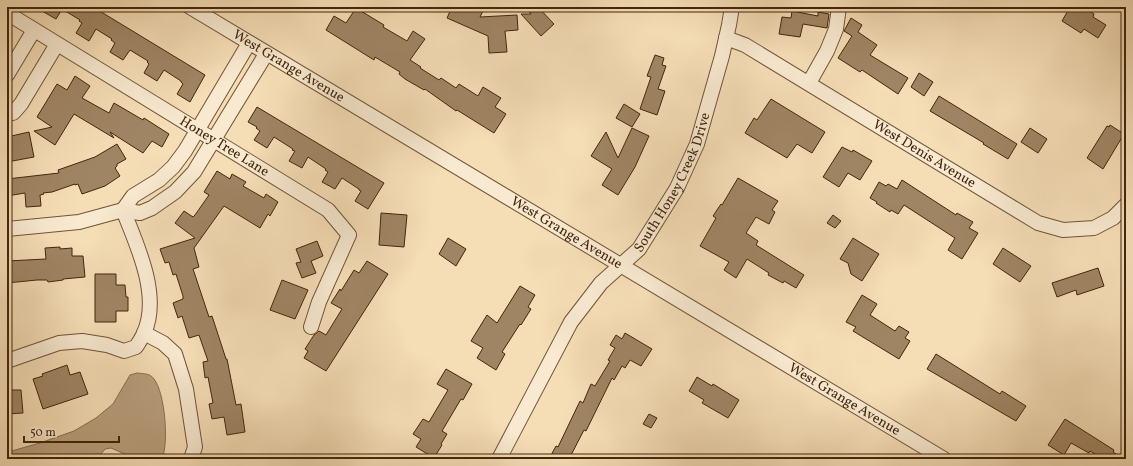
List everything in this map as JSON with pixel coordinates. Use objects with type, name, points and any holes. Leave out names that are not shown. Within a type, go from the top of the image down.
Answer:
[{"type":"street","name":"West Grange Avenue","points":[[190,7],[266,54],[944,459]]},
{"type":"street","name":"South Honey Creek Drive","points":[[499,459],[571,322],[601,283],[639,249],[677,188],[697,144],[726,38],[732,7]]},
{"type":"street","points":[[809,83],[827,51],[836,30],[839,7]]},
{"type":"street","name":"Honey Tree Lane","points":[[7,13],[328,210],[349,235],[319,302],[311,327]]},
{"type":"street","points":[[7,75],[34,30]]},
{"type":"street","name":"West Denis Avenue","points":[[726,38],[745,45],[1038,222],[1063,230],[1094,228],[1113,218],[1126,205]]},
{"type":"street","points":[[123,210],[132,196],[159,180],[173,167],[185,151],[248,43]]},
{"type":"street","points":[[7,113],[13,113],[21,104],[58,44]]},
{"type":"street","points":[[7,229],[79,222],[123,210],[140,213],[152,208],[175,192],[194,172],[266,54]]},
{"type":"street","points":[[7,361],[59,343],[82,341],[107,345],[124,350],[136,347],[144,333],[150,314],[149,286],[138,246],[123,210]]},
{"type":"street","points":[[144,333],[163,343],[175,354],[186,389],[195,447],[191,459]]},
{"type":"shaded area","points":[[137,373],[151,376],[158,386],[161,395],[165,418],[165,442],[162,459],[136,459],[111,448],[105,449],[97,459],[7,459],[8,452],[74,431],[96,418],[113,404],[130,375]]},
{"type":"building","points":[[35,7],[93,7],[205,75],[190,102],[177,94],[183,84],[181,81],[164,70],[157,81],[144,73],[149,64],[147,62],[148,61],[130,50],[123,60],[110,52],[115,43],[111,40],[112,39],[96,29],[89,41],[76,33],[82,23],[79,21],[80,20],[62,9],[56,19]]},
{"type":"building","points":[[452,7],[485,7],[480,17],[517,15],[518,30],[505,31],[507,52],[489,53],[488,36],[447,18]]},
{"type":"building","points":[[525,7],[538,7],[554,24],[541,36],[521,14],[531,14]]},
{"type":"building","points":[[1070,7],[1083,7],[1094,14],[1093,17],[1106,25],[1098,38],[1084,29],[1081,33],[1062,21]]},
{"type":"building","points":[[356,8],[384,25],[383,27],[407,41],[413,31],[425,39],[410,60],[439,80],[441,78],[456,88],[459,84],[478,96],[483,87],[501,98],[495,107],[506,114],[494,133],[457,110],[456,111],[425,89],[424,90],[405,79],[399,74],[400,72],[375,57],[374,60],[326,30],[334,16],[346,23]]},
{"type":"building","points":[[792,11],[818,16],[818,12],[829,14],[827,28],[803,24],[800,37],[779,34],[782,17],[791,18]]},
{"type":"building","points":[[851,18],[862,25],[858,32],[877,45],[870,55],[908,78],[898,94],[862,70],[860,72],[838,58],[852,36],[844,31]]},
{"type":"building","points":[[655,55],[664,58],[662,65],[666,66],[658,89],[665,91],[657,115],[640,109],[651,77],[647,76]]},
{"type":"building","points":[[919,73],[933,82],[924,96],[911,87]]},
{"type":"building","points":[[75,76],[90,86],[82,98],[109,113],[114,103],[143,120],[144,118],[169,134],[162,147],[152,141],[143,153],[110,132],[114,138],[74,114],[55,145],[34,131],[52,127],[37,117],[57,84],[67,90]]},
{"type":"building","points":[[939,96],[1017,144],[1008,159],[930,111]]},
{"type":"building","points":[[771,99],[825,132],[812,153],[797,144],[787,158],[745,133],[754,118],[757,120]]},
{"type":"building","points":[[624,104],[640,114],[632,127],[616,118]]},
{"type":"building","points":[[257,107],[384,183],[368,209],[355,201],[361,191],[342,178],[335,189],[322,182],[328,172],[308,157],[302,168],[289,161],[295,151],[274,137],[267,148],[254,140],[260,131],[256,128],[257,127],[248,122]]},
{"type":"building","points":[[1110,125],[1124,134],[1103,169],[1087,158],[1107,126],[1109,127]]},
{"type":"building","points":[[632,128],[649,136],[635,167],[618,195],[602,185],[612,169],[591,156],[606,132],[618,158]]},
{"type":"building","points":[[1030,128],[1047,139],[1038,153],[1021,142]]},
{"type":"building","points":[[29,132],[34,157],[7,162],[7,137]]},
{"type":"building","points":[[117,144],[126,159],[117,164],[115,168],[120,176],[105,186],[82,194],[78,184],[52,192],[43,193],[44,194],[40,195],[41,206],[26,207],[25,193],[7,196],[7,179],[59,173],[58,170],[95,157]]},
{"type":"building","points":[[842,147],[852,152],[853,150],[872,161],[860,180],[848,173],[839,187],[823,177]]},
{"type":"building","points":[[217,171],[230,179],[232,174],[246,182],[243,186],[264,198],[266,194],[278,202],[270,216],[268,214],[260,228],[224,206],[194,248],[199,267],[193,269],[209,317],[212,316],[227,359],[236,405],[241,404],[245,432],[227,435],[224,417],[212,419],[209,404],[213,403],[208,377],[205,378],[203,362],[208,361],[199,335],[189,338],[182,316],[178,318],[173,303],[183,299],[183,296],[176,274],[173,275],[169,262],[165,263],[160,249],[195,238],[175,223],[184,211],[193,217],[195,215],[209,195],[204,192]]},
{"type":"building","points":[[738,178],[778,201],[772,210],[775,212],[769,224],[756,217],[746,233],[758,241],[756,245],[804,275],[796,288],[784,281],[783,283],[768,275],[769,273],[747,259],[736,278],[724,270],[729,262],[700,246],[716,218],[713,216],[721,204],[722,205]]},
{"type":"building","points":[[902,180],[956,215],[957,213],[973,222],[969,228],[978,233],[962,259],[948,250],[955,238],[904,205],[898,214],[891,210],[890,212],[870,198],[879,182],[886,186],[888,184],[897,189]]},
{"type":"building","points":[[381,213],[407,215],[404,247],[379,245]]},
{"type":"building","points":[[833,215],[841,221],[835,228],[827,223]]},
{"type":"building","points":[[448,238],[466,249],[456,266],[439,254]]},
{"type":"building","points":[[853,238],[879,254],[862,281],[851,274],[848,263],[840,259]]},
{"type":"building","points":[[317,241],[323,256],[311,261],[316,273],[302,278],[296,263],[301,262],[296,249]]},
{"type":"building","points":[[60,247],[60,249],[72,248],[72,256],[83,256],[85,277],[48,282],[47,280],[37,280],[7,283],[7,261],[46,259],[45,248]]},
{"type":"building","points":[[1003,248],[1031,266],[1020,282],[993,264]]},
{"type":"building","points":[[367,261],[388,274],[326,371],[304,358],[308,351],[305,349],[314,335],[319,331],[326,335],[342,309],[331,303],[340,289],[341,291],[354,270],[359,273]]},
{"type":"building","points":[[1098,268],[1104,286],[1077,295],[1076,290],[1057,297],[1052,283]]},
{"type":"building","points":[[95,274],[116,274],[116,285],[125,285],[126,297],[128,297],[128,311],[116,311],[116,322],[95,322]]},
{"type":"building","points":[[282,280],[308,290],[295,319],[270,310]]},
{"type":"building","points":[[520,286],[535,295],[528,307],[531,309],[502,352],[505,354],[496,370],[477,358],[483,348],[471,341],[487,315],[497,323]]},
{"type":"building","points":[[862,295],[877,304],[870,315],[895,331],[899,326],[909,332],[905,338],[910,341],[899,359],[853,331],[856,327],[846,322]]},
{"type":"building","points":[[625,333],[652,349],[641,366],[630,360],[625,368],[622,366],[614,380],[612,378],[586,431],[584,430],[569,459],[549,459],[556,446],[558,447],[580,401],[583,403],[591,384],[595,386],[610,361],[608,360],[615,348],[610,345],[616,335],[622,339]]},
{"type":"building","points":[[936,354],[1000,394],[1002,391],[1026,406],[1016,421],[927,369]]},
{"type":"building","points":[[67,365],[70,375],[80,372],[88,394],[43,409],[33,379]]},
{"type":"building","points":[[446,369],[472,384],[463,400],[461,399],[442,431],[447,434],[434,458],[416,447],[421,439],[413,434],[423,419],[429,422],[448,390],[437,384]]},
{"type":"building","points":[[697,377],[712,386],[713,384],[739,400],[728,418],[702,403],[704,400],[689,391]]},
{"type":"building","points":[[7,390],[21,390],[23,413],[7,414]]},
{"type":"building","points":[[649,414],[657,418],[651,428],[643,424]]},
{"type":"building","points":[[1065,419],[1114,450],[1113,452],[1124,459],[1103,459],[1090,451],[1089,453],[1071,443],[1064,455],[1048,445]]}]
